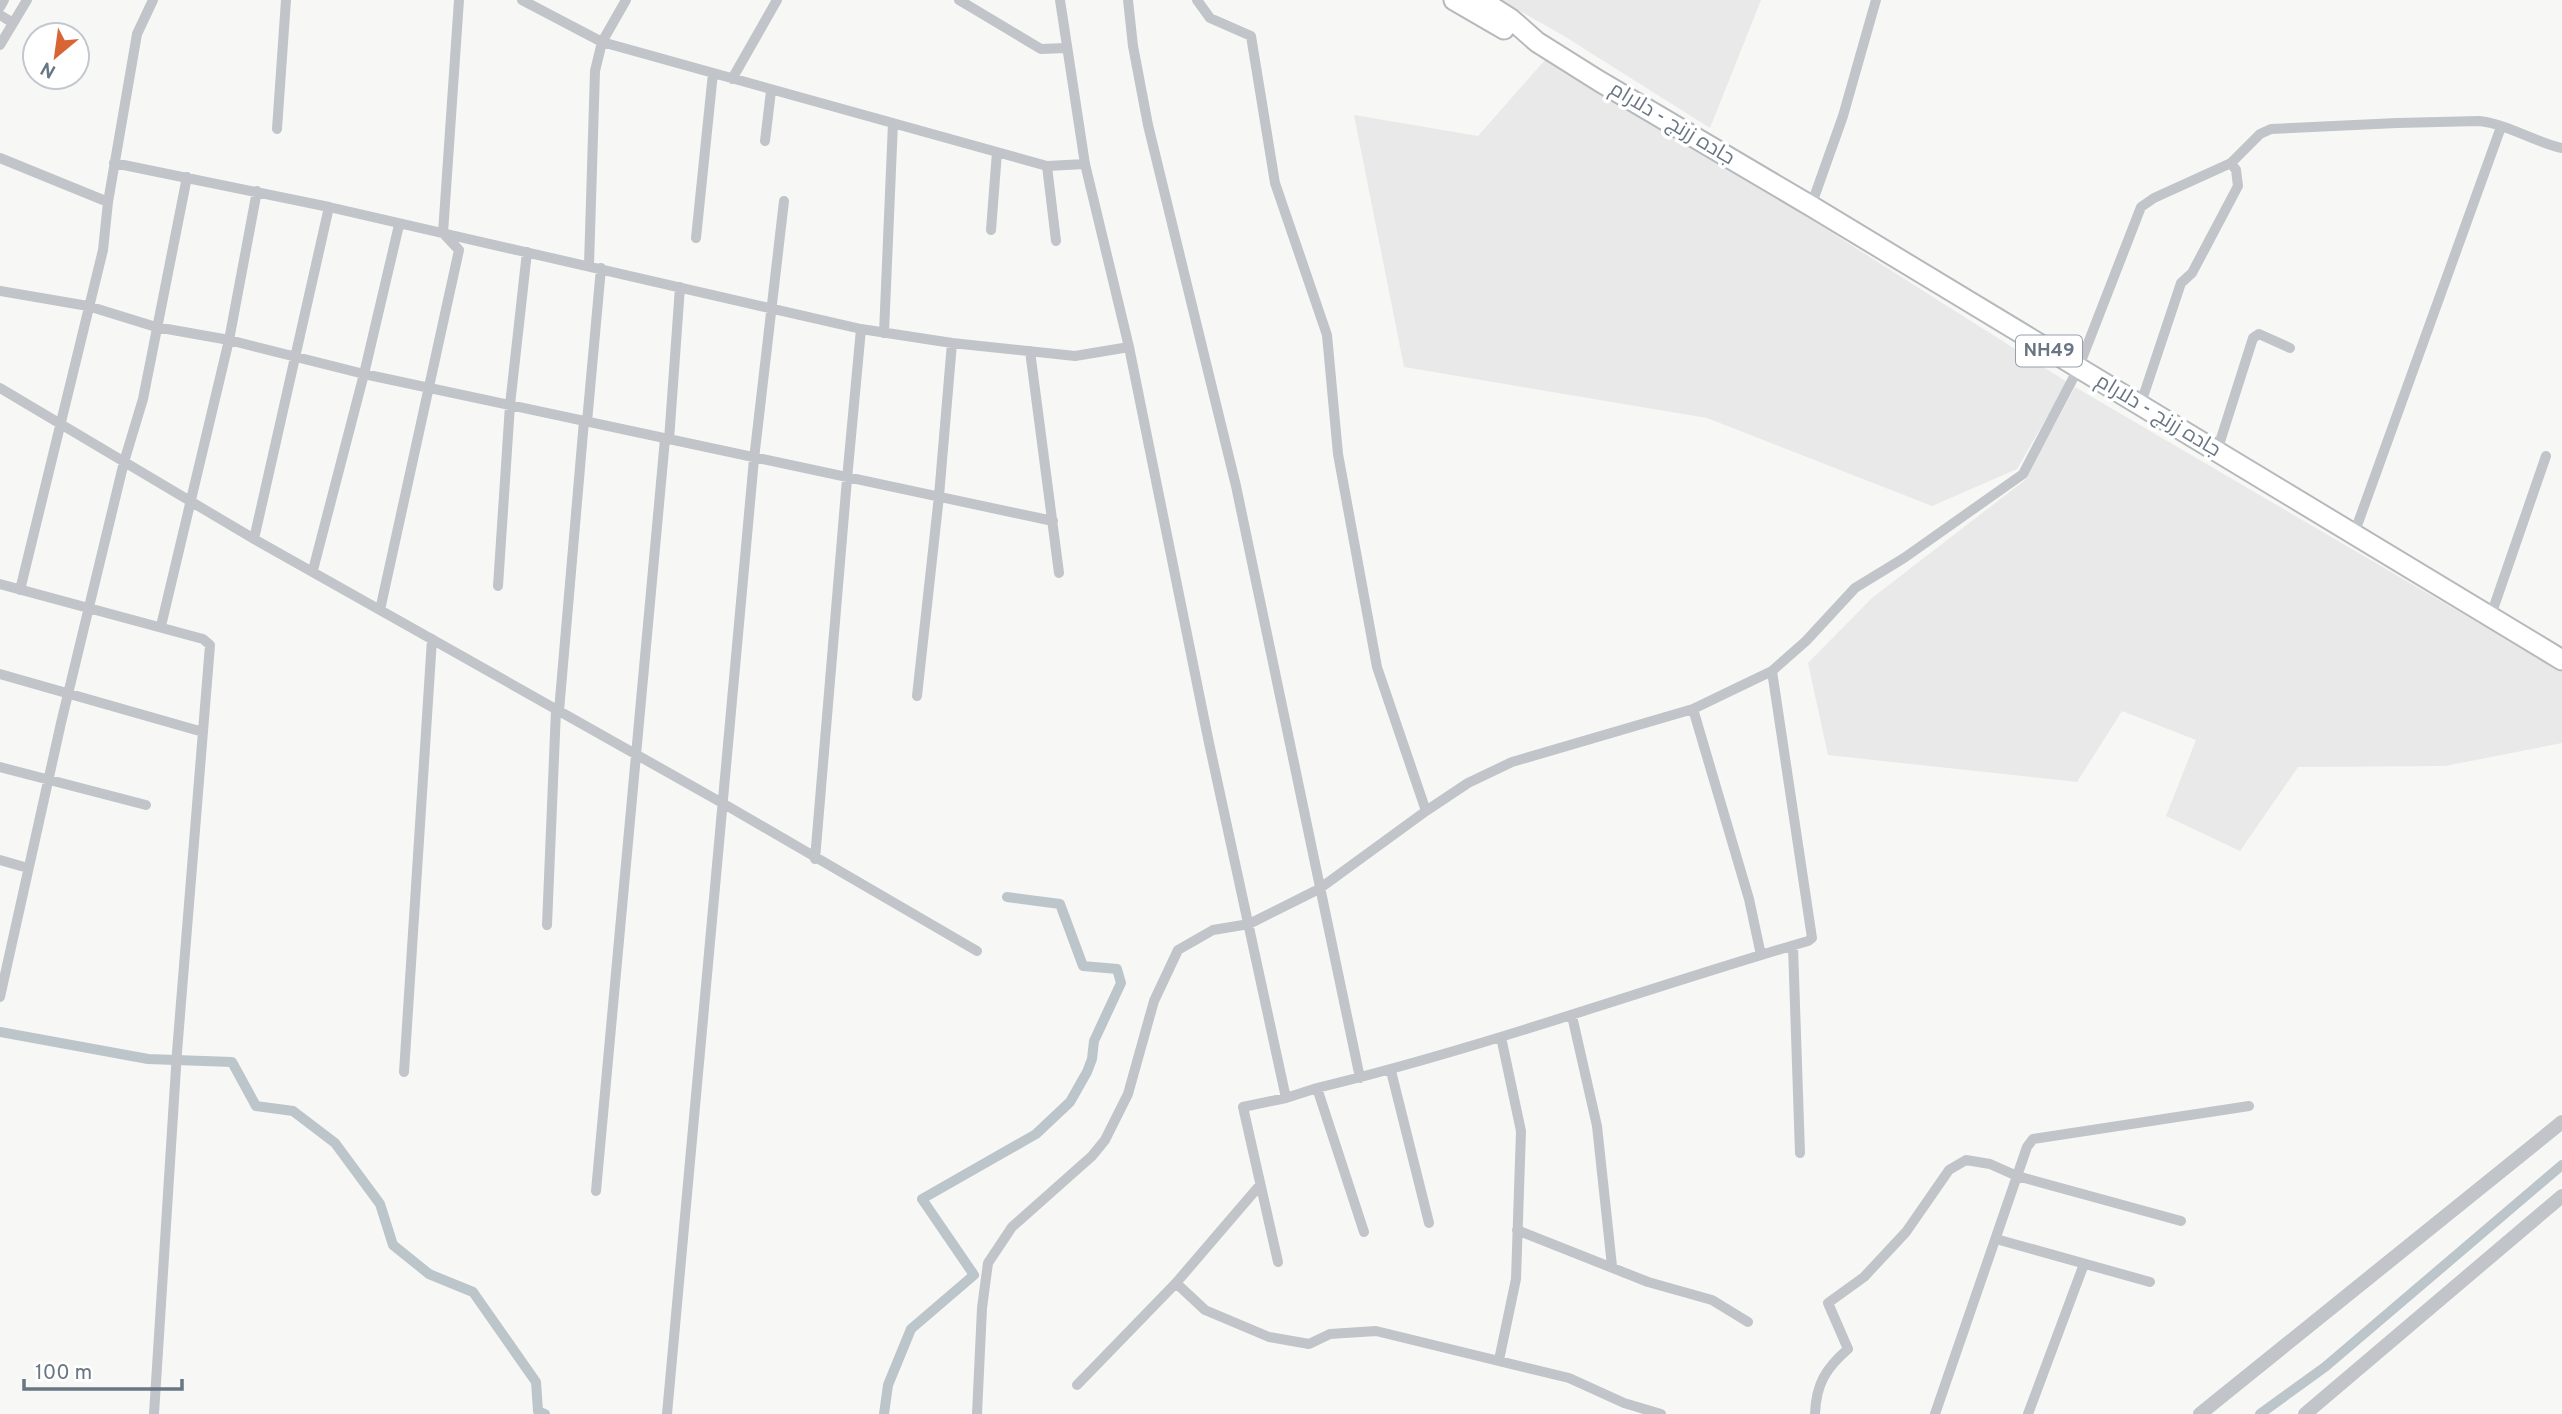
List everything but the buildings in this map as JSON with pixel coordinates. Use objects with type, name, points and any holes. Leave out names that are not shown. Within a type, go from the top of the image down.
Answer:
[{"type":"highway","name":"جاده زرنج - دلارام","points":[[1454,0],[1504,30],[1537,43],[1811,206],[2562,660]]},
{"type":"highway","name":"جاده زرنج - دلارام","points":[[1481,0],[1511,19],[1537,43]]},
{"type":"street","points":[[0,7],[4,0]]},
{"type":"street","points":[[0,45],[27,0]]},
{"type":"street","points":[[20,590],[103,250],[114,163],[137,34],[153,0]]},
{"type":"street","points":[[277,129],[286,0]]},
{"type":"street","points":[[380,610],[459,250],[443,233],[459,0]]},
{"type":"street","points":[[522,0],[602,42],[1047,166],[1085,164]]},
{"type":"street","points":[[547,925],[558,711],[585,421],[595,267],[595,71],[602,42],[626,0]]},
{"type":"street","points":[[732,79],[777,0]]},
{"type":"street","points":[[960,0],[1041,49],[1066,48]]},
{"type":"street","points":[[1060,0],[1085,164],[1129,347],[1209,743],[1286,1098]]},
{"type":"street","points":[[1128,0],[1133,46],[1148,125],[1236,486],[1360,1078]]},
{"type":"street","points":[[1197,0],[1210,18],[1251,36],[1275,183],[1327,335],[1338,454],[1377,667],[1416,789],[1426,811]]},
{"type":"street","points":[[1811,206],[1843,116],[1876,0]]},
{"type":"street","points":[[0,15],[13,23]]},
{"type":"street","points":[[696,238],[713,73]]},
{"type":"street","points":[[765,141],[771,91]]},
{"type":"street","points":[[977,1414],[982,1308],[988,1264],[1012,1227],[1092,1156],[1105,1140],[1128,1094],[1154,1001],[1178,950],[1213,930],[1249,924],[1319,889],[1468,783],[1512,762],[1693,709],[1772,671],[1806,641],[1855,588],[1904,558],[2023,474],[2078,369],[2141,207],[2154,198],[2231,163],[2260,134],[2271,129],[2397,122],[2479,121],[2562,148]]},
{"type":"street","points":[[884,333],[893,123]]},
{"type":"street","points":[[2354,534],[2501,127]]},
{"type":"street","points":[[991,230],[997,152]]},
{"type":"street","points":[[0,158],[108,202]]},
{"type":"street","points":[[114,163],[257,191],[861,329],[952,343],[1075,356],[1129,347]]},
{"type":"street","points":[[2140,405],[2181,283],[2192,273],[2238,186],[2236,170],[2231,163]]},
{"type":"street","points":[[1047,166],[1056,240]]},
{"type":"street","points":[[0,997],[124,462],[143,399],[187,177]]},
{"type":"street","points":[[160,626],[229,340],[257,191]]},
{"type":"street","points":[[667,1414],[754,459],[784,201]]},
{"type":"street","points":[[254,538],[329,207]]},
{"type":"street","points":[[313,570],[364,374],[398,225]]},
{"type":"street","points":[[498,586],[510,405],[527,252]]},
{"type":"street","points":[[596,1191],[680,287]]},
{"type":"street","points":[[0,291],[88,306],[156,327],[229,340],[364,374],[1053,521]]},
{"type":"street","points":[[816,859],[861,329]]},
{"type":"street","points":[[2217,451],[2253,338],[2259,334],[2290,348]]},
{"type":"street","points":[[917,696],[939,496],[952,343]]},
{"type":"street","points":[[1030,351],[1059,573]]},
{"type":"street","points":[[0,388],[254,538],[724,804],[977,951]]},
{"type":"street","points":[[2490,618],[2546,456]]},
{"type":"street","points":[[0,584],[160,626],[203,639],[210,645],[177,1052],[154,1414]]},
{"type":"street","points":[[404,1072],[432,639]]},
{"type":"street","points":[[1278,1262],[1243,1107],[1391,1071],[1812,938],[1772,671]]},
{"type":"street","points":[[0,674],[203,732]]},
{"type":"street","points":[[1693,709],[1749,899],[1761,955]]},
{"type":"street","points":[[0,767],[146,805]]},
{"type":"street","points":[[0,860],[28,868]]},
{"type":"street","points":[[1793,946],[1800,1153]]},
{"type":"street","points":[[1572,1016],[1597,1126],[1612,1266]]},
{"type":"street","points":[[1499,1360],[1516,1279],[1521,1130],[1501,1037]]},
{"type":"street","points":[[1391,1071],[1429,1223]]},
{"type":"street","points":[[1317,1088],[1364,1232]]},
{"type":"street","points":[[1936,1414],[2027,1147],[2033,1139],[2249,1106]]},
{"type":"street","points":[[2200,1414],[2562,1122]]},
{"type":"street","points":[[1815,1414],[1815,1400],[1828,1366],[1848,1349],[1828,1303],[1864,1277],[1906,1232],[1949,1170],[1966,1160],[1990,1164],[2017,1176],[2180,1221]]},
{"type":"street","points":[[1077,1385],[1176,1283],[1260,1185]]},
{"type":"street","points":[[2305,1414],[2562,1196]]},
{"type":"street","points":[[1517,1230],[1648,1282],[1712,1300],[1748,1322]]},
{"type":"street","points":[[1996,1239],[2150,1282]]},
{"type":"street","points":[[2028,1414],[2084,1264]]},
{"type":"street","points":[[1176,1283],[1205,1310],[1269,1337],[1309,1344],[1329,1334],[1376,1331],[1569,1378],[1624,1404],[1661,1414]]},
{"type":"shaded area","points":[[1501,0],[1761,0],[1710,128],[1564,36]]},
{"type":"shaded area","points":[[1545,60],[1769,193],[2067,382],[2017,469],[1932,506],[1707,418],[1404,367],[1354,115],[1478,136]]},
{"type":"shaded area","points":[[2075,387],[2562,672],[2562,743],[2445,766],[2298,767],[2240,851],[2166,816],[2196,740],[2122,711],[2077,782],[1828,755],[1808,663],[1872,598],[2025,480]]},
{"type":"waterway","points":[[884,1414],[888,1385],[911,1329],[974,1275],[922,1199],[1036,1134],[1070,1102],[1087,1072],[1094,1041],[1121,983],[1117,969],[1083,966],[1060,904],[1007,897]]},
{"type":"waterway","points":[[0,1032],[148,1059],[232,1062],[256,1106],[293,1111],[335,1143],[380,1204],[393,1245],[429,1274],[473,1292],[536,1382],[538,1411],[545,1414]]},
{"type":"waterway","points":[[2260,1414],[2325,1367],[2562,1165]]}]
